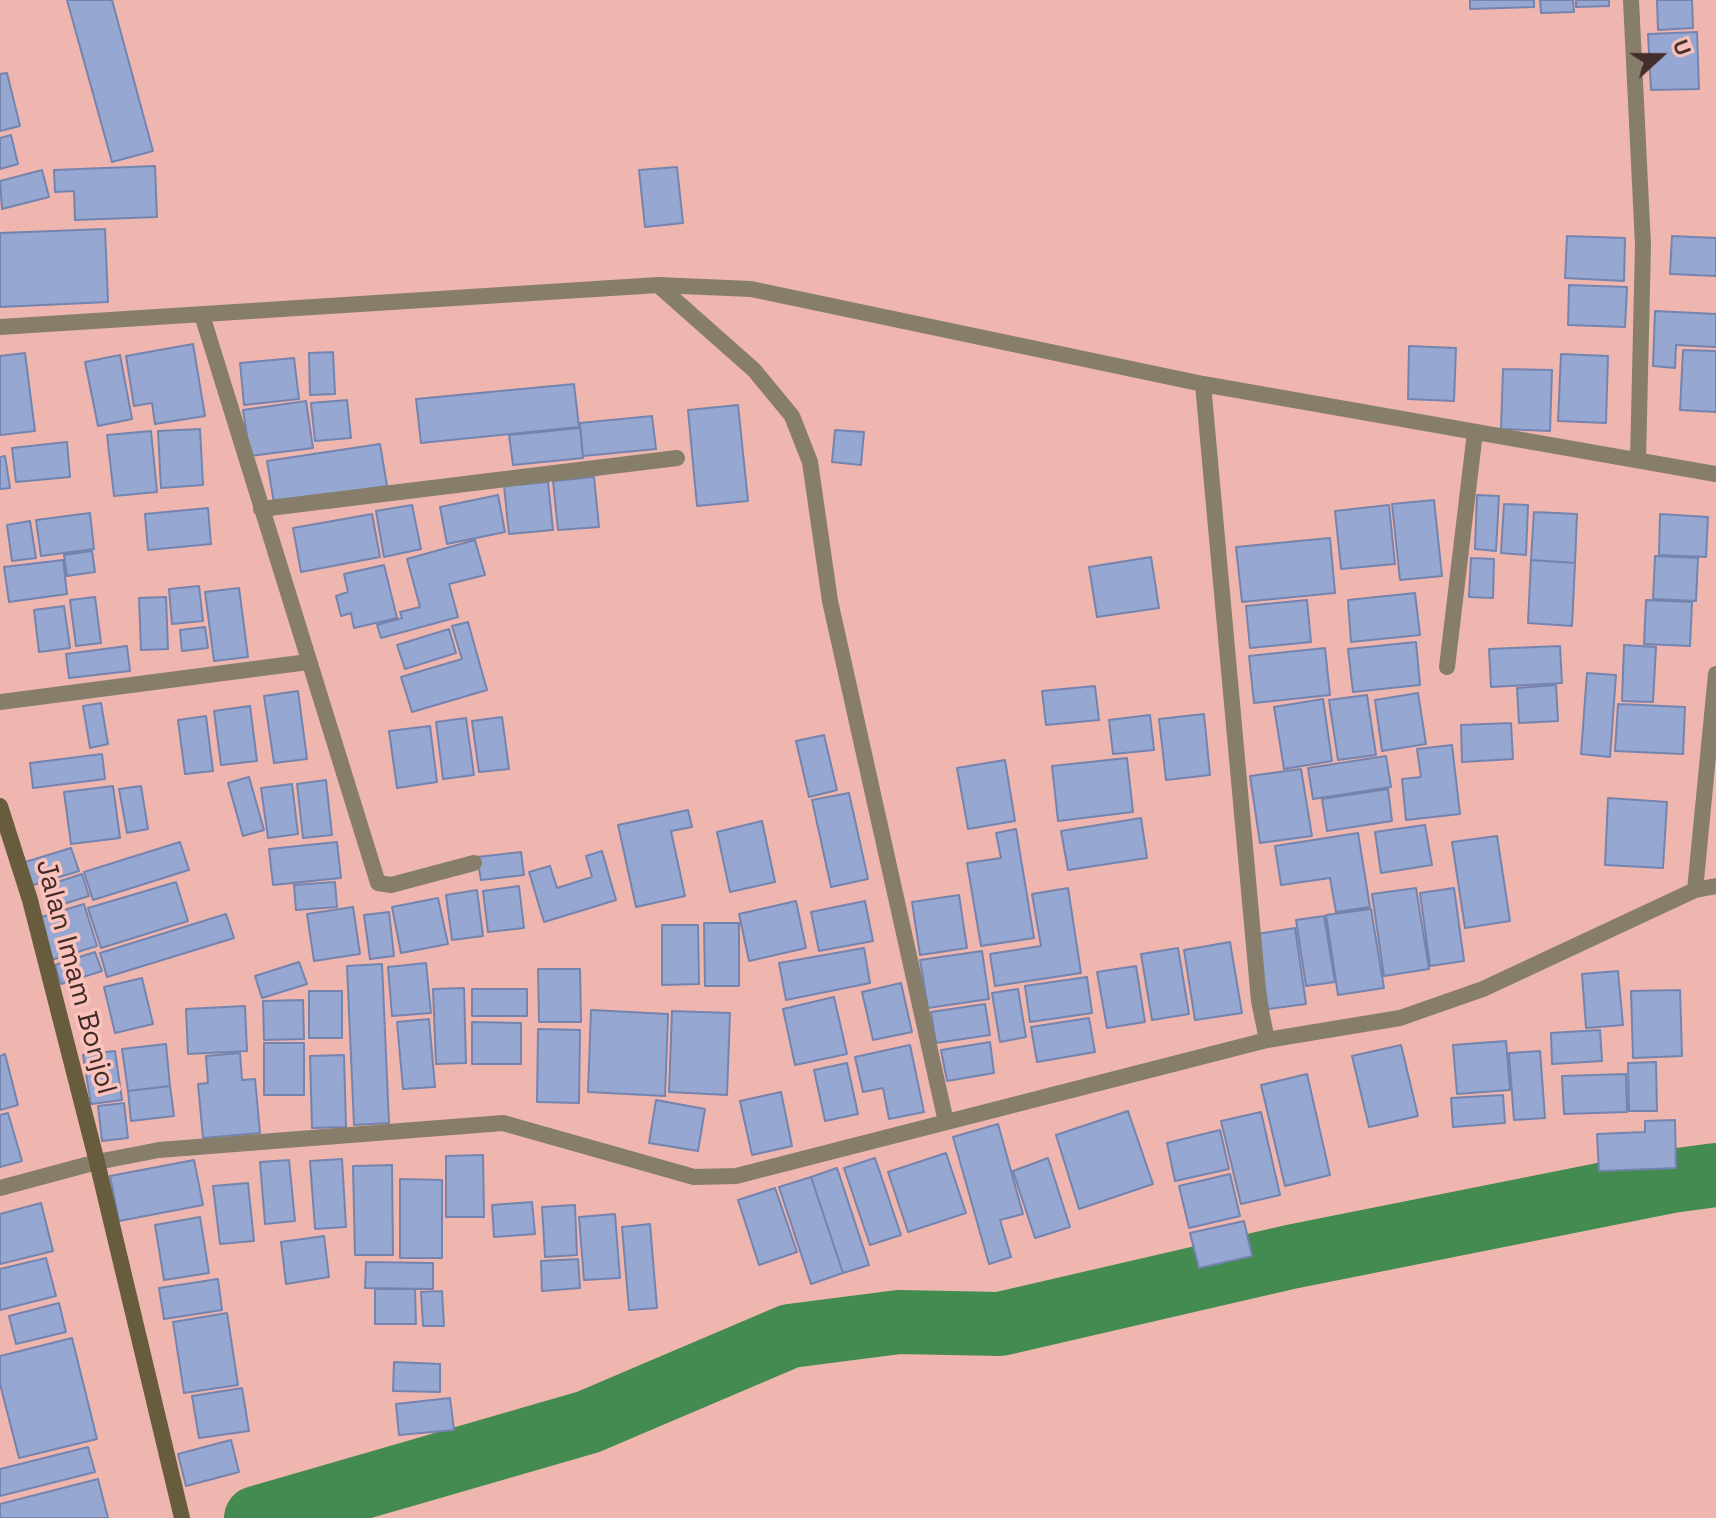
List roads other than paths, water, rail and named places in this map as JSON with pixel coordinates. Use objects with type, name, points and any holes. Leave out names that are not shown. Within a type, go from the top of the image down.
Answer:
[{"type":"main road","name":"Jalan Imam Bonjol","points":[[0,806],[30,900],[97,1162],[182,1518]]},
{"type":"street","points":[[1631,0],[1643,245],[1638,460]]},
{"type":"street","points":[[0,327],[658,285],[751,289],[1203,384],[1716,474]]},
{"type":"street","points":[[658,285],[754,370],[792,416],[810,462],[830,601],[946,1122]]},
{"type":"street","points":[[202,315],[378,883],[391,885],[474,863]]},
{"type":"street","points":[[1203,384],[1259,1001],[1267,1040]]},
{"type":"street","points":[[1447,667],[1475,432]]},
{"type":"street","points":[[261,509],[677,458]]},
{"type":"street","points":[[0,702],[308,662]]},
{"type":"street","points":[[1695,890],[1716,674]]},
{"type":"street","points":[[0,1188],[97,1162],[159,1150],[503,1123],[694,1177],[724,1177],[1267,1040],[1400,1018],[1445,1004],[1695,890],[1716,886]]},
{"type":"waterway","points":[[256,1518],[588,1422],[790,1336],[899,1322],[1000,1324],[1290,1257],[1671,1181],[1716,1175]]}]
